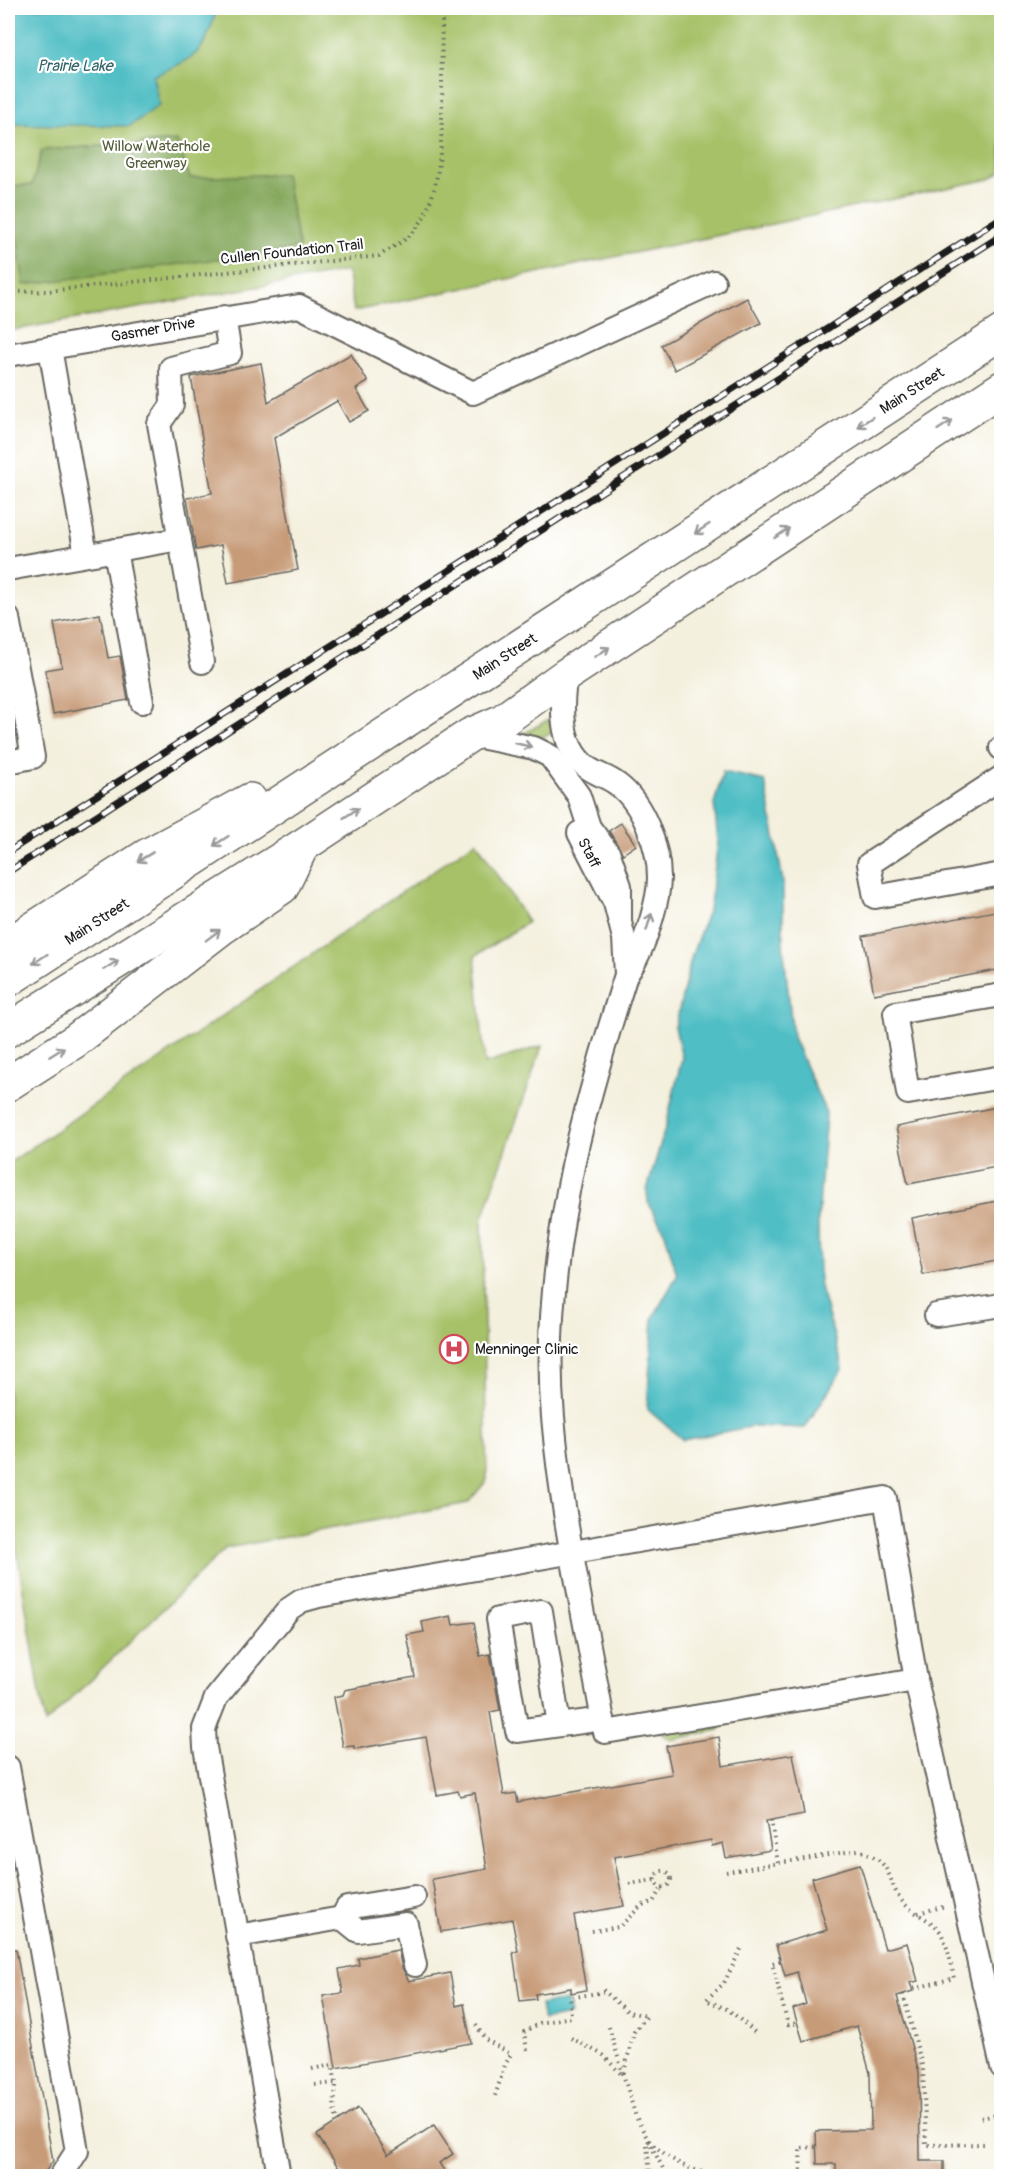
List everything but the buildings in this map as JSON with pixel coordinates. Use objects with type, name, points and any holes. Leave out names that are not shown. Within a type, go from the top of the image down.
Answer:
[{"type":"highway","name":"Main Street","points":[[8,980],[1002,332]]},
{"type":"highway","points":[[8,1030],[302,846],[470,735],[502,721],[566,675],[1002,388]]},
{"type":"highway","points":[[8,945],[148,855],[473,679]]},
{"type":"highway","points":[[8,1083],[75,1041],[223,927],[282,887],[302,846]]},
{"type":"street","name":"Gasmer Drive","points":[[8,356],[298,306],[473,393],[714,282]]},
{"type":"street","points":[[202,662],[159,424],[172,405],[171,368],[230,353],[224,317]]},
{"type":"street","points":[[50,348],[86,555]]},
{"type":"street","points":[[8,569],[180,539]]},
{"type":"street","points":[[115,550],[142,702]]},
{"type":"street","points":[[8,618],[33,757],[8,762]]},
{"type":"street","points":[[566,675],[562,704],[564,728],[573,750],[579,775]]},
{"type":"street","points":[[470,735],[542,751],[579,775],[610,780],[627,793],[651,832],[658,867],[659,885],[654,905],[636,958],[627,974],[576,1152],[557,1257],[552,1363],[553,1416],[573,1552],[605,1732],[916,1680]]},
{"type":"street","name":"Staff","points":[[579,775],[567,797],[576,828],[595,862],[620,918],[627,974]]},
{"type":"street","points":[[1002,777],[869,864],[875,897],[1002,874]]},
{"type":"street","points":[[1002,995],[895,1013],[908,1093],[1002,1077]]},
{"type":"street","points":[[936,1316],[1002,1305]]},
{"type":"street","points":[[279,2176],[205,1747],[204,1729],[216,1698],[289,1609],[301,1601],[319,1596],[885,1498],[916,1680],[1002,2067]]},
{"type":"street","points":[[559,1725],[541,1611],[498,1619],[517,1731],[603,1719]]},
{"type":"street","points":[[8,1767],[77,2151],[61,2176]]},
{"type":"street","points":[[342,1918],[347,1908],[414,1897]]},
{"type":"street","points":[[237,1936],[342,1918],[358,1931],[406,1923],[415,1965]]},
{"type":"path","name":"Cullen Foundation Trail","points":[[8,292],[48,291],[379,256],[415,231],[429,207],[440,156],[443,8]]},
{"type":"path","points":[[771,1820],[778,1863]]},
{"type":"path","points":[[726,1872],[858,1850],[871,1854],[891,1874],[897,1893],[907,1906],[940,1931],[954,1978],[912,1989]]},
{"type":"path","points":[[592,1931],[619,1926],[642,1905],[653,1902],[662,1887],[670,1881],[667,1873],[658,1873],[655,1880]]},
{"type":"path","points":[[629,1884],[655,1880]]},
{"type":"path","points":[[655,1880],[662,1887]]},
{"type":"path","points":[[917,1914],[938,1908]]},
{"type":"path","points":[[741,1949],[724,1983],[706,2000],[729,2010],[757,2034]]},
{"type":"path","points":[[780,1961],[772,1963],[788,2025],[797,2023]]},
{"type":"path","points":[[527,2050],[524,2032],[540,2023],[571,2017],[570,1998],[603,1991],[628,2012],[647,2016],[634,2032],[623,2076]]},
{"type":"path","points":[[903,1994],[923,2069],[926,2145],[984,2144]]},
{"type":"path","points":[[476,2025],[485,2039],[511,2054],[494,2099]]},
{"type":"path","points":[[609,2027],[636,2117],[667,2176]]},
{"type":"path","points":[[571,2038],[603,2055],[623,2076]]},
{"type":"path","points":[[312,2069],[332,2065],[336,2082],[333,2101],[334,2114],[338,2121]]},
{"type":"path","points":[[315,2085],[336,2082]]},
{"type":"path","points":[[981,2118],[1002,2114]]},
{"type":"path","points":[[646,2139],[680,2165],[701,2174],[730,2176]]},
{"type":"path","points":[[646,2139],[650,2176]]},
{"type":"path","points":[[801,2176],[800,2148],[816,2147]]},
{"type":"path","points":[[705,2176],[712,2175]]},
{"type":"green space","name":"Willow Waterhole Greenway","points":[[8,8],[988,8],[1001,13],[1001,172],[990,179],[354,311],[347,271],[8,331]]},
{"type":"green space","points":[[177,141],[190,178],[285,174],[299,248],[24,285],[8,186],[32,185],[42,150]]},
{"type":"green space","points":[[551,718],[552,733],[543,737],[523,734]]},
{"type":"green space","points":[[476,841],[528,922],[475,956],[485,1064],[542,1046],[482,1220],[487,1480],[468,1503],[226,1548],[45,1724],[8,1498],[8,1164]]},
{"type":"green space","points":[[726,1720],[719,1730],[671,1740],[661,1732]]},
{"type":"water","name":"Prairie Lake","points":[[8,8],[217,8],[207,36],[196,53],[180,64],[153,76],[159,105],[130,126],[8,124]]},
{"type":"water","points":[[723,772],[765,781],[783,881],[783,944],[793,1037],[826,1113],[818,1221],[819,1283],[843,1368],[805,1428],[754,1426],[683,1440],[647,1409],[653,1318],[677,1275],[665,1233],[648,1202],[647,1190],[682,1058],[675,1027],[692,955],[710,905],[718,841],[714,804]]},
{"type":"water","points":[[567,2000],[570,2015],[543,2020],[540,2005]]},
{"type":"railway","points":[[8,852],[1002,217]]},
{"type":"railway","points":[[8,872],[1002,235]]},
{"type":"place","name":"Menninger Clinic","points":[[454,1349]]}]
